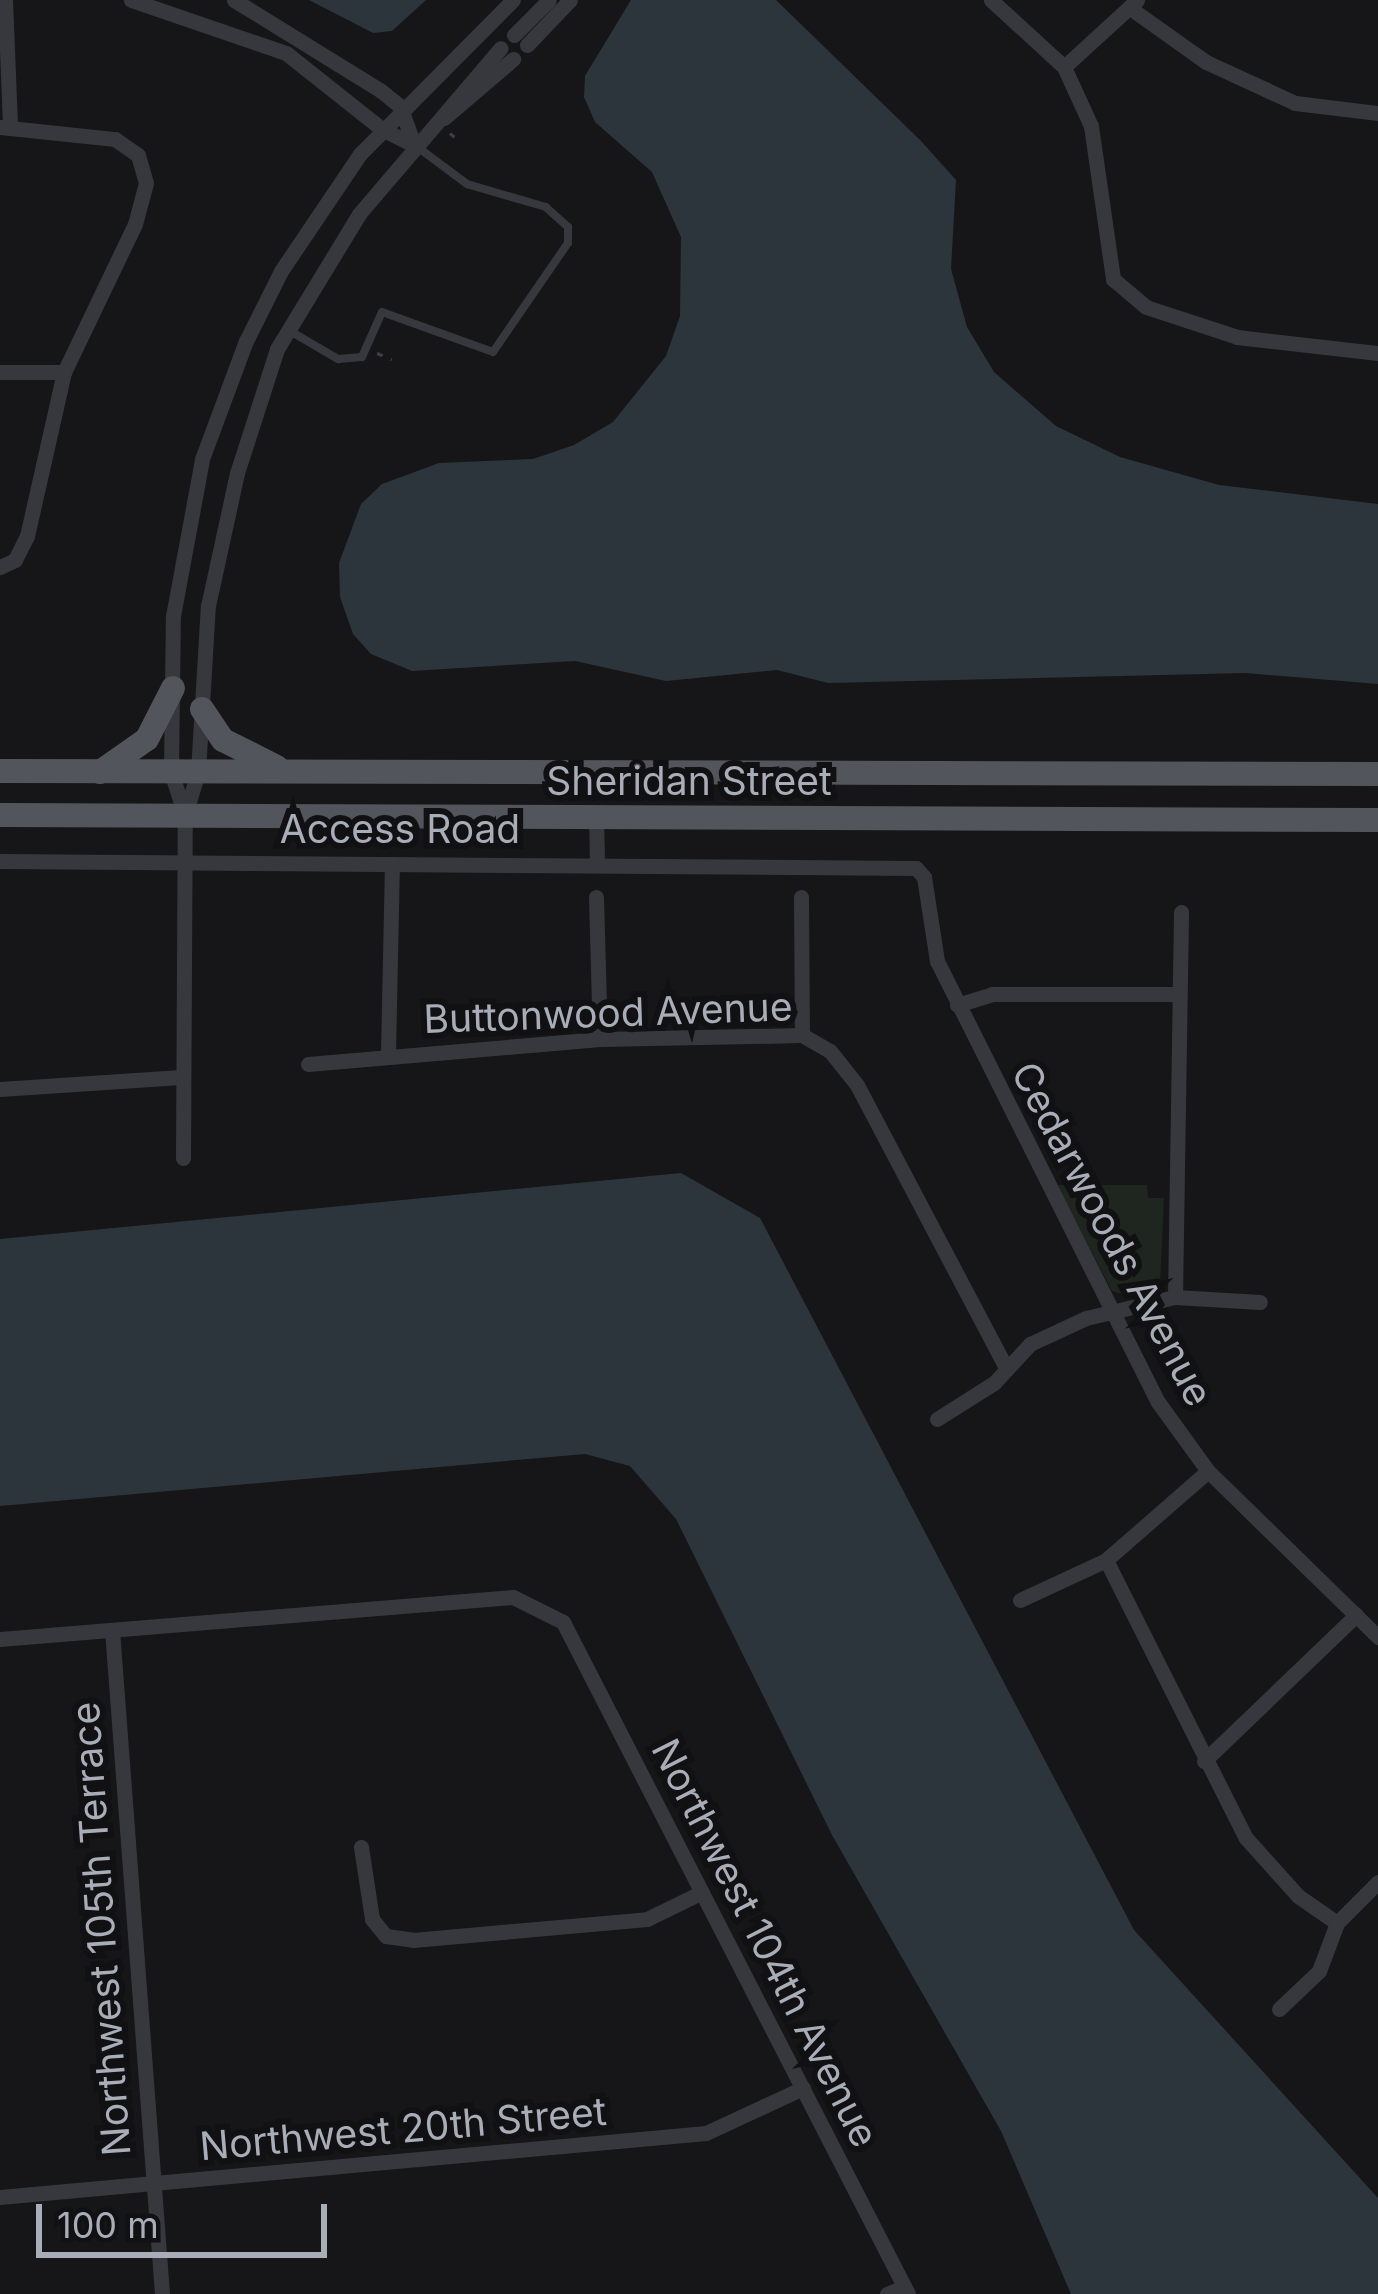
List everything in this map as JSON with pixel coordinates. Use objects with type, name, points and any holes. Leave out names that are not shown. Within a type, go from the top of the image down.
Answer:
[{"type":"main road","points":[[100,772],[146,739],[173,688]]},
{"type":"main road","points":[[202,709],[223,740],[290,772]]},
{"type":"main road","name":"Sheridan Street","points":[[0,772],[1378,774]]},
{"type":"main road","name":"Sheridan Street","points":[[0,815],[1378,820]]},
{"type":"street","points":[[5,0],[5,127],[93,131],[130,146],[143,166],[146,198],[64,372],[8,563]]},
{"type":"street","points":[[131,0],[286,53],[382,129],[414,145]]},
{"type":"street","points":[[234,0],[310,41],[400,106],[414,145]]},
{"type":"street","points":[[185,815],[171,772],[187,518],[246,341],[329,194],[400,106],[513,0]]},
{"type":"street","points":[[549,0],[521,40],[571,0]]},
{"type":"street","points":[[991,0],[1064,67],[1104,180],[1113,279],[1146,307],[1238,337],[1378,353]]},
{"type":"street","points":[[1064,67],[1133,4],[1206,62],[1295,103],[1378,113]]},
{"type":"street","points":[[183,1157],[185,815],[198,772],[208,606],[236,473],[288,330],[359,214],[414,145],[442,127],[507,54]]},
{"type":"street","points":[[0,372],[64,372]]},
{"type":"street","points":[[596,817],[597,862]]},
{"type":"street","name":"Access Road","points":[[0,861],[916,868]]},
{"type":"street","points":[[388,1054],[392,864]]},
{"type":"street","name":"Cedarwoods Avenue","points":[[916,868],[925,878],[937,961],[957,1005],[1159,1402],[1208,1471],[1378,1637]]},
{"type":"street","points":[[596,896],[600,1039]]},
{"type":"street","points":[[801,897],[802,1034]]},
{"type":"street","points":[[1175,1297],[1181,912]]},
{"type":"street","points":[[957,1005],[992,994],[1179,994]]},
{"type":"street","name":"Buttonwood Avenue","points":[[308,1064],[600,1039],[802,1034],[830,1051],[857,1085],[1006,1369]]},
{"type":"street","points":[[0,1089],[181,1077]]},
{"type":"street","points":[[937,1419],[1006,1369],[1030,1344],[1111,1311],[1175,1297],[1259,1302]]},
{"type":"street","points":[[1020,1600],[1106,1560],[1208,1471]]},
{"type":"street","points":[[1106,1560],[1204,1761],[1265,1864],[1337,1924]]},
{"type":"street","name":"Northwest 104th Avenue","points":[[112,1630],[513,1597],[563,1622],[906,2291]]},
{"type":"street","points":[[1204,1761],[1356,1615]]},
{"type":"street","points":[[0,1640],[112,1630]]},
{"type":"street","name":"Northwest 105th Terrace","points":[[112,1630],[162,2294]]},
{"type":"street","points":[[361,1847],[372,1919],[386,1936],[413,1940],[647,1919],[702,1892]]},
{"type":"street","points":[[1279,2009],[1327,1962],[1337,1924],[1378,1882]]},
{"type":"street","name":"Northwest 20th Street","points":[[0,2197],[706,2133],[803,2088]]},
{"type":"street","points":[[886,2294],[906,2291]]},
{"type":"lane","points":[[288,330],[338,359],[362,357],[382,312],[493,352],[568,243],[568,227],[546,207],[467,184],[414,145]]},
{"type":"path","points":[[442,127],[458,140]]},
{"type":"path","points":[[376,352],[392,359]]},
{"type":"shaded area","points":[[309,0],[426,0],[392,31],[373,33]]},
{"type":"shaded area","points":[[631,0],[776,0],[921,141],[956,180],[951,269],[967,327],[994,372],[1056,426],[1120,457],[1219,485],[1378,504],[1378,684],[1245,673],[828,683],[777,670],[666,681],[575,661],[412,671],[371,654],[353,634],[340,597],[339,563],[361,504],[382,484],[439,463],[533,459],[574,445],[613,422],[666,356],[680,316],[681,237],[652,172],[595,122],[584,97],[585,76]]},
{"type":"shaded area","points":[[681,1173],[760,1218],[1134,1930],[1378,2198],[1378,2294],[1071,2294],[1001,2131],[832,1835],[676,1519],[630,1466],[585,1454],[0,1506],[0,1239]]},
{"type":"shaded area","points":[[1057,1185],[1147,1185],[1148,1198],[1164,1198],[1160,1285],[1134,1298],[1112,1291]]}]
